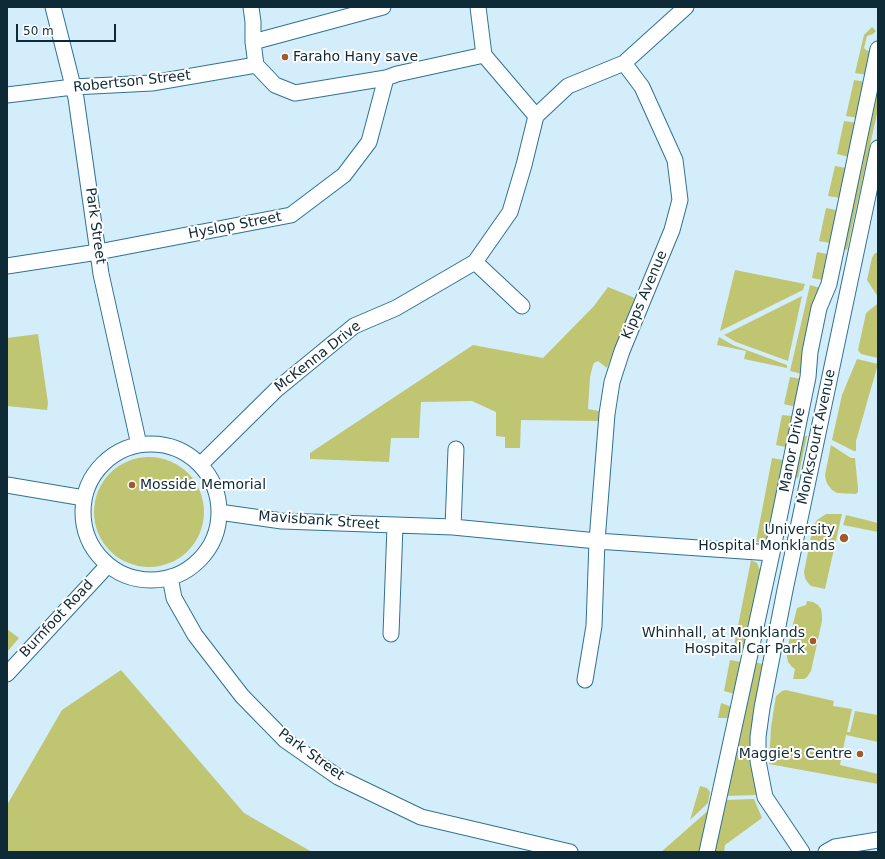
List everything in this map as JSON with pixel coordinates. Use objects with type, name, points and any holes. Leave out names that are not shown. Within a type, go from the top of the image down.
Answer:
[{"type":"street","name":"Park Street","points":[[53,7],[76,98],[98,252],[139,445]]},
{"type":"street","points":[[251,7],[256,65],[275,85],[295,93],[386,78],[397,74],[484,55]]},
{"type":"street","points":[[253,42],[383,7]]},
{"type":"street","points":[[478,7],[484,55],[536,116],[568,86],[624,63],[686,7]]},
{"type":"street","name":"Manor Drive","points":[[707,852],[772,553],[808,377],[812,344],[819,308],[829,284],[875,72],[878,49]]},
{"type":"street","name":"Kipps Avenue","points":[[597,541],[606,414],[612,382],[622,351],[672,230],[680,200],[675,160],[642,87],[624,63]]},
{"type":"street","name":"Robertson Street","points":[[7,96],[73,87],[152,83],[256,65]]},
{"type":"street","name":"Hyslop Street","points":[[7,266],[98,252],[291,214],[344,175],[369,142],[386,78]]},
{"type":"street","name":"McKenna Drive","points":[[200,465],[276,390],[354,326],[396,308],[475,262],[510,212],[536,116]]},
{"type":"street","name":"Monkscourt Avenue","points":[[802,852],[765,797],[758,761],[758,737],[762,708],[805,496],[878,148]]},
{"type":"street","points":[[475,262],[522,306]]},
{"type":"street","points":[[139,445],[158,445],[181,451],[200,465],[210,479],[216,495],[219,512],[213,539],[203,556],[188,569],[170,577],[156,580],[142,580],[130,577],[108,565],[94,549],[85,530],[83,509],[84,498],[89,484],[96,472],[104,462],[115,454],[127,448],[139,445]]},
{"type":"street","points":[[453,527],[456,449]]},
{"type":"street","points":[[7,485],[84,498]]},
{"type":"street","name":"Mavisbank Street","points":[[219,512],[282,521],[453,527],[597,541],[772,553]]},
{"type":"street","name":"Mavisbank Street","points":[[391,634],[395,526]]},
{"type":"street","points":[[585,680],[594,626],[597,541]]},
{"type":"street","name":"Burnfoot Road","points":[[7,674],[108,565]]},
{"type":"street","name":"Park Street","points":[[170,577],[174,598],[195,635],[242,696],[286,740],[338,777],[421,817],[570,852]]},
{"type":"street","points":[[826,852],[835,847],[878,840]]},
{"type":"green space","points":[[872,27],[876,31],[867,36],[864,48],[872,52],[867,75],[855,73],[864,35]]},
{"type":"green space","points":[[854,80],[866,82],[858,118],[846,116]]},
{"type":"green space","points":[[877,89],[878,109],[847,250],[843,249]]},
{"type":"green space","points":[[844,121],[857,123],[849,157],[837,154]]},
{"type":"green space","points":[[835,166],[846,168],[840,198],[828,196]]},
{"type":"green space","points":[[826,208],[836,210],[830,243],[819,241]]},
{"type":"green space","points":[[817,252],[827,254],[822,280],[812,278]]},
{"type":"green space","points":[[878,252],[878,297],[867,280],[872,258],[874,254]]},
{"type":"green space","points":[[735,270],[805,284],[803,290],[720,331]]},
{"type":"green space","points":[[810,285],[820,288],[802,374],[790,371]]},
{"type":"green space","points":[[608,287],[635,298],[607,368],[598,361],[593,365],[590,377],[588,409],[599,411],[599,421],[521,420],[520,448],[505,448],[505,437],[496,436],[496,412],[472,401],[421,402],[419,438],[391,438],[389,462],[310,459],[310,453],[473,345],[543,358],[594,306]]},
{"type":"green space","points":[[802,296],[788,361],[736,342],[724,335]]},
{"type":"green space","points":[[877,304],[878,358],[861,354],[858,350],[866,313]]},
{"type":"green space","points":[[38,334],[48,403],[47,410],[7,406],[7,338]]},
{"type":"green space","points":[[719,337],[733,345],[787,365],[787,368],[744,359],[746,351],[717,345]]},
{"type":"green space","points":[[857,359],[878,364],[856,441],[856,451],[854,451],[832,440],[842,395]]},
{"type":"green space","points":[[790,377],[802,379],[796,407],[784,404]]},
{"type":"green space","points":[[782,415],[792,416],[786,447],[776,445]]},
{"type":"green space","points":[[803,436],[807,436],[798,478],[792,477]]},
{"type":"green space","points":[[831,445],[851,458],[855,458],[858,488],[858,492],[856,494],[837,493],[828,485],[825,475]]},
{"type":"green space","points":[[149,457],[170,461],[180,466],[188,473],[195,481],[200,491],[204,512],[200,533],[195,543],[188,551],[180,558],[170,563],[149,567],[128,563],[118,558],[110,551],[103,543],[98,533],[94,512],[98,491],[103,481],[110,473],[118,466],[128,461]]},
{"type":"green space","points":[[772,458],[783,460],[768,537],[764,542],[756,542]]},
{"type":"green space","points":[[826,514],[842,514],[825,589],[811,586],[805,578],[804,572],[813,527],[817,520]]},
{"type":"green space","points":[[846,515],[878,523],[878,532],[843,525]]},
{"type":"green space","points":[[751,560],[757,563],[760,570],[760,576],[745,648],[734,646]]},
{"type":"green space","points":[[807,601],[813,602],[821,609],[822,621],[811,671],[804,679],[793,679],[795,669],[788,662],[787,649],[797,608],[806,605]]},
{"type":"green space","points":[[7,629],[19,638],[7,652]]},
{"type":"green space","points":[[730,660],[741,662],[735,694],[724,691]]},
{"type":"green space","points":[[754,662],[763,664],[754,710],[750,754],[757,795],[725,796]]},
{"type":"green space","points":[[121,670],[244,813],[312,852],[7,852],[7,805],[62,710]]},
{"type":"green space","points":[[786,690],[834,701],[833,706],[852,709],[847,732],[850,732],[855,711],[878,715],[878,742],[846,735],[840,765],[878,774],[878,784],[769,764],[771,727],[776,696],[782,691]]},
{"type":"green space","points":[[721,703],[732,707],[730,718],[718,718]]},
{"type":"green space","points":[[700,786],[707,788],[710,792],[708,803],[690,820]]},
{"type":"green space","points":[[754,799],[762,818],[725,845],[724,852],[713,852],[725,800]]},
{"type":"green space","points":[[711,808],[702,852],[661,852]]},
{"type":"place","name":"Faraho Hany save","points":[[285,57]]},
{"type":"place","name":"Mosside Memorial","points":[[132,485]]},
{"type":"place","name":"University Hospital Monklands","points":[[844,538]]},
{"type":"place","name":"Whinhall, at Monklands Hospital Car Park","points":[[813,641]]},
{"type":"place","name":"Maggie's Centre","points":[[860,754]]}]
